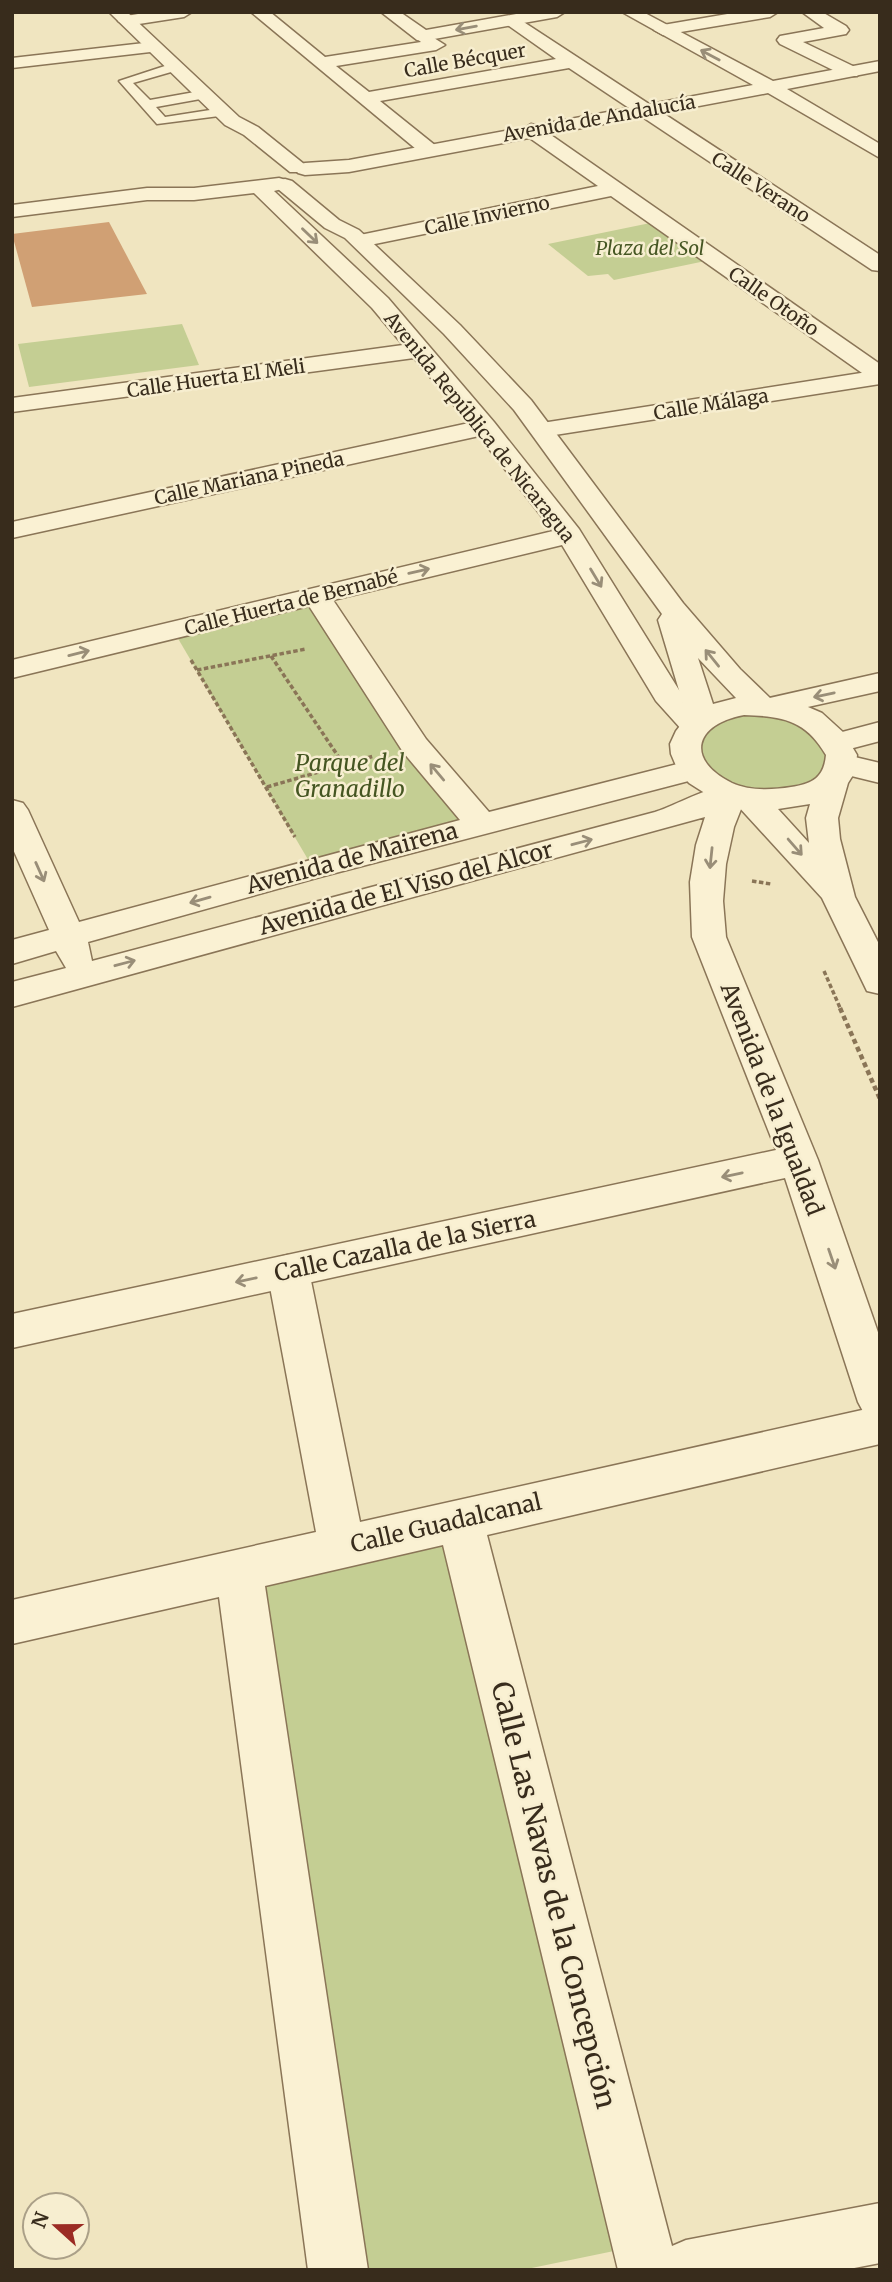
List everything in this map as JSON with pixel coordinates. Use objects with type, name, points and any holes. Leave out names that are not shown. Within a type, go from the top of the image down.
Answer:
[{"type":"street","points":[[122,16],[184,12]]},
{"type":"street","points":[[259,12],[429,150]]},
{"type":"street","points":[[321,62],[436,45],[389,12]]},
{"type":"street","points":[[423,36],[557,12]]},
{"type":"street","points":[[629,12],[771,88],[880,152]]},
{"type":"street","points":[[663,30],[738,15],[770,12]]},
{"type":"street","points":[[810,12],[840,30],[786,40],[850,72]]},
{"type":"street","name":"Avenida República de Nicaragua","points":[[122,16],[206,94],[238,134],[289,178],[332,224],[356,238],[468,344],[542,430],[666,602],[723,671],[764,706]]},
{"type":"street","name":"Calle Verano","points":[[510,21],[880,265]]},
{"type":"street","points":[[12,63],[153,47]]},
{"type":"street","name":"Calle Bécquer","points":[[365,98],[572,62]]},
{"type":"street","name":"Avenida de Andalucía","points":[[12,211],[172,193],[194,194],[880,66]]},
{"type":"street","name":"Calle Otoño","points":[[531,130],[880,376]]},
{"type":"street","name":"Avenida República de Nicaragua","points":[[289,178],[380,303],[485,427],[570,535],[667,695],[698,722]]},
{"type":"street","name":"Calle Invierno","points":[[356,238],[615,189]]},
{"type":"street","name":"Calle Huerta El Meli","points":[[12,405],[420,350]]},
{"type":"street","name":"Calle Málaga","points":[[542,430],[880,376]]},
{"type":"street","name":"Calle Mariana Pineda","points":[[12,530],[485,427]]},
{"type":"street","name":"Calle Huerta de Bernabé","points":[[12,670],[570,535]]},
{"type":"street","points":[[316,595],[414,745],[481,824]]},
{"type":"street","name":"Avenida República de Nicaragua","points":[[666,602],[698,722]]},
{"type":"street","points":[[838,897],[773,822],[736,796],[705,781],[693,770],[685,745],[698,722],[728,709],[764,706],[880,682]]},
{"type":"street","points":[[764,706],[810,719],[826,730],[837,763],[822,818],[824,839],[838,897],[880,982]]},
{"type":"street","points":[[736,796],[773,802],[796,799],[817,792],[837,763],[880,731]]},
{"type":"street","points":[[837,763],[880,774]]},
{"type":"street","name":"Avenida de Mairena","points":[[12,952],[313,868],[693,770]]},
{"type":"street","name":"Avenida de la Igualdad","points":[[736,796],[718,821],[705,915],[709,937],[799,1160],[880,1402]]},
{"type":"street","name":"Avenida de El Viso del Alcor","points":[[12,995],[666,819],[736,796]]},
{"type":"street","points":[[12,810],[69,937],[80,975]]},
{"type":"street","name":"Calle Cazalla de la Sierra","points":[[12,1331],[799,1160]]},
{"type":"street","points":[[288,1271],[342,1546]]},
{"type":"street","name":"Calle Guadalcanal","points":[[12,1622],[880,1425]]},
{"type":"street","name":"Calle Las Navas de la Concepción","points":[[460,1519],[648,2270]]},
{"type":"street","points":[[239,1570],[338,2270]]},
{"type":"street","points":[[686,2270],[880,2233]]},
{"type":"lane","points":[[174,67],[125,81],[162,121],[227,117]]},
{"type":"lane","points":[[146,106],[206,94]]},
{"type":"path","points":[[173,630],[313,868]]},
{"type":"path","points":[[197,670],[347,642]]},
{"type":"path","points":[[271,656],[344,765]]},
{"type":"path","points":[[267,787],[414,745]]},
{"type":"path","points":[[709,874],[780,886]]},
{"type":"path","points":[[821,966],[880,1099]]},
{"type":"green space","name":"Plaza del Sol","points":[[660,221],[715,259],[614,280],[608,274],[588,276],[548,244]]},
{"type":"green space","points":[[182,324],[199,365],[29,387],[18,344]]},
{"type":"green space","name":"Parque del Granadillo","points":[[316,595],[481,824],[313,868],[173,630]]},
{"type":"green space","points":[[740,715],[781,717],[815,734],[828,759],[822,771],[801,786],[775,792],[747,790],[721,780],[702,765],[698,739],[707,728]]},
{"type":"green space","points":[[448,1542],[614,2251],[522,2270],[365,2270],[260,1584]]},
{"type":"building","points":[[109,222],[147,294],[32,307],[12,234]]}]
